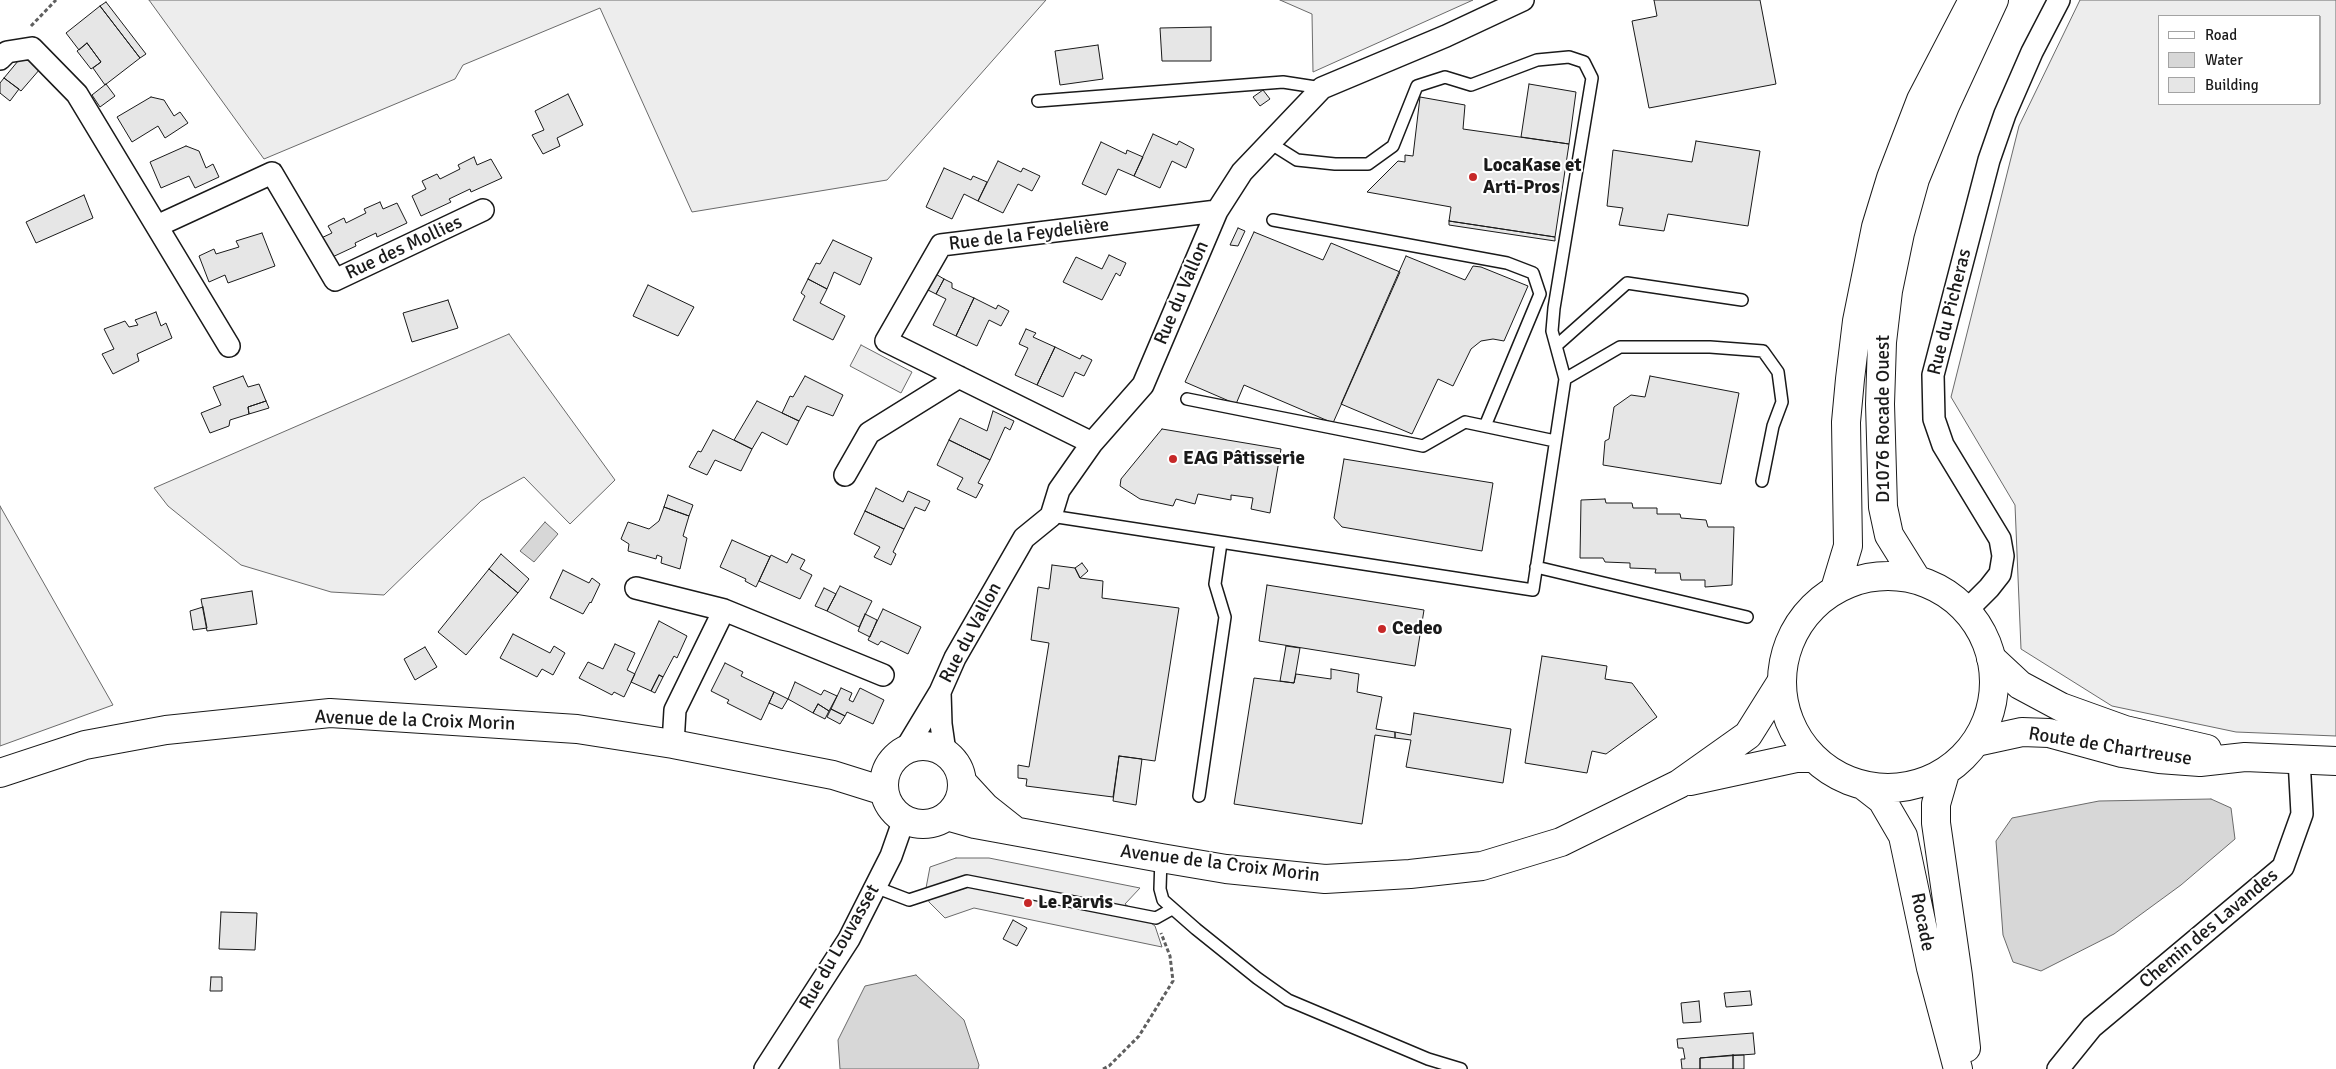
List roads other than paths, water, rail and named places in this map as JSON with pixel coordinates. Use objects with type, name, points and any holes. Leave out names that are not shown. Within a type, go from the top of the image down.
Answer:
[{"type":"main road","points":[[1835,589],[1848,546],[1846,422],[1850,379],[1857,321],[1876,227],[1892,178],[1922,100],[1973,0]]},
{"type":"main road","name":"D1076 Rocade Ouest","points":[[1917,580],[1889,535],[1883,507],[1880,404],[1882,342],[1888,291],[1900,233],[1915,179],[1945,106],[1994,0]]},
{"type":"main road","points":[[1889,575],[1917,580],[1944,592],[1966,611],[1982,632],[1991,658],[1994,687],[1989,716],[1976,742],[1962,759],[1944,773],[1920,784],[1892,789],[1864,786],[1836,776],[1812,758],[1789,724],[1780,684],[1786,646],[1805,613],[1835,589],[1861,578],[1870,577],[1889,575]]},
{"type":"main road","name":"Route de Chartreuse","points":[[1991,658],[2020,685],[2061,707],[2125,730],[2245,758]]},
{"type":"main road","name":"Avenue de la Croix Morin","points":[[947,816],[975,824],[1226,869],[1325,878],[1410,874],[1482,866],[1560,842],[1679,784],[1748,735],[1780,684]]},
{"type":"main road","name":"Avenue de la Croix Morin","points":[[0,773],[84,744],[166,730],[330,713],[578,729],[673,744],[833,775],[884,791]]},
{"type":"main road","name":"Route de Chartreuse","points":[[1976,742],[2022,732],[2049,733],[2122,753],[2159,759],[2200,762],[2245,758],[2336,761]]},
{"type":"main road","points":[[918,746],[932,747],[945,752],[954,760],[962,782],[959,800],[947,816],[926,824],[904,819],[895,812],[884,791],[884,779],[888,767],[900,754],[918,746]]},
{"type":"main road","name":"Avenue de la Croix Morin","points":[[833,775],[900,754]]},
{"type":"main road","name":"Avenue de la Croix Morin","points":[[1679,784],[1796,758],[1812,758]]},
{"type":"main road","name":"Rocade","points":[[1944,773],[1936,804],[1936,823],[1958,976],[1968,1069]]},
{"type":"main road","name":"Avenue de la Croix Morin","points":[[962,782],[985,807],[1016,831]]},
{"type":"main road","name":"Rocade","points":[[1864,786],[1882,800],[1903,836],[1931,968],[1958,1069]]},
{"type":"street","name":"Rue du Vallon","points":[[900,754],[940,692],[955,658],[1024,538],[1051,516],[1059,490],[1092,442],[1143,385],[1217,211],[1242,172],[1322,88],[1446,36],[1523,0]]},
{"type":"street","name":"Rue du Picheras","points":[[1966,611],[2000,574],[2002,547],[1996,531],[1943,445],[1934,419],[1933,375],[1989,160],[2021,79],[2059,0]]},
{"type":"street","points":[[0,59],[7,52],[32,48],[77,94],[229,346]]},
{"type":"street","name":"Rue des Mollies","points":[[157,226],[272,173],[335,280],[484,210]]},
{"type":"street","name":"Rue de la Feydelière","points":[[1092,442],[886,341],[941,245],[1217,211]]},
{"type":"street","points":[[845,475],[869,433],[959,377]]},
{"type":"street","points":[[636,588],[724,610],[883,675]]},
{"type":"street","points":[[673,744],[675,710],[724,610]]},
{"type":"street","name":"Rue du Vallon","points":[[940,692],[941,724],[945,752]]},
{"type":"street","name":"Chemin des Lavandes","points":[[2058,1069],[2092,1027],[2283,867],[2302,814],[2299,759]]},
{"type":"street","name":"Rue du Louvasset","points":[[765,1069],[849,939],[891,856],[904,819]]},
{"type":"lane","points":[[1051,516],[1533,590],[1565,379],[1552,331],[1554,308],[1592,78],[1584,62],[1569,57],[1537,60],[1471,85],[1445,77],[1417,86],[1393,146],[1368,164],[1335,164],[1297,160],[1270,143]]},
{"type":"lane","points":[[1038,102],[1283,82],[1322,88]]},
{"type":"lane","points":[[1274,220],[1507,263],[1533,273],[1540,294],[1485,426]]},
{"type":"lane","points":[[1556,346],[1627,283],[1742,300]]},
{"type":"lane","points":[[1565,379],[1620,347],[1710,347],[1763,351],[1778,372],[1782,402],[1773,426],[1762,481]]},
{"type":"lane","points":[[1187,400],[1423,446],[1465,422],[1555,441]]},
{"type":"lane","points":[[1199,796],[1225,617],[1214,584],[1220,543]]},
{"type":"lane","points":[[1536,567],[1747,617]]},
{"type":"lane","points":[[1161,858],[1160,889],[1163,900],[1257,978],[1288,1000],[1428,1059],[1461,1069]]},
{"type":"lane","points":[[875,887],[909,900],[967,881],[1156,918],[1172,909]]},
{"type":"water","points":[[545,522],[558,534],[534,562],[520,551]]},
{"type":"water","points":[[2211,799],[2231,808],[2235,839],[2181,885],[2114,934],[2041,971],[2013,962],[2003,935],[1996,841],[2012,818],[2099,801]]},
{"type":"water","points":[[916,975],[964,1020],[979,1065],[978,1069],[840,1069],[838,1040],[865,986]]},
{"type":"place","name":"LocaKase et Arti-Pros","points":[[1473,177]]},
{"type":"place","name":"EAG Pâtisserie","points":[[1173,459]]},
{"type":"place","name":"Cedeo","points":[[1382,629]]},
{"type":"place","name":"Le Parvis","points":[[1028,903]]}]
